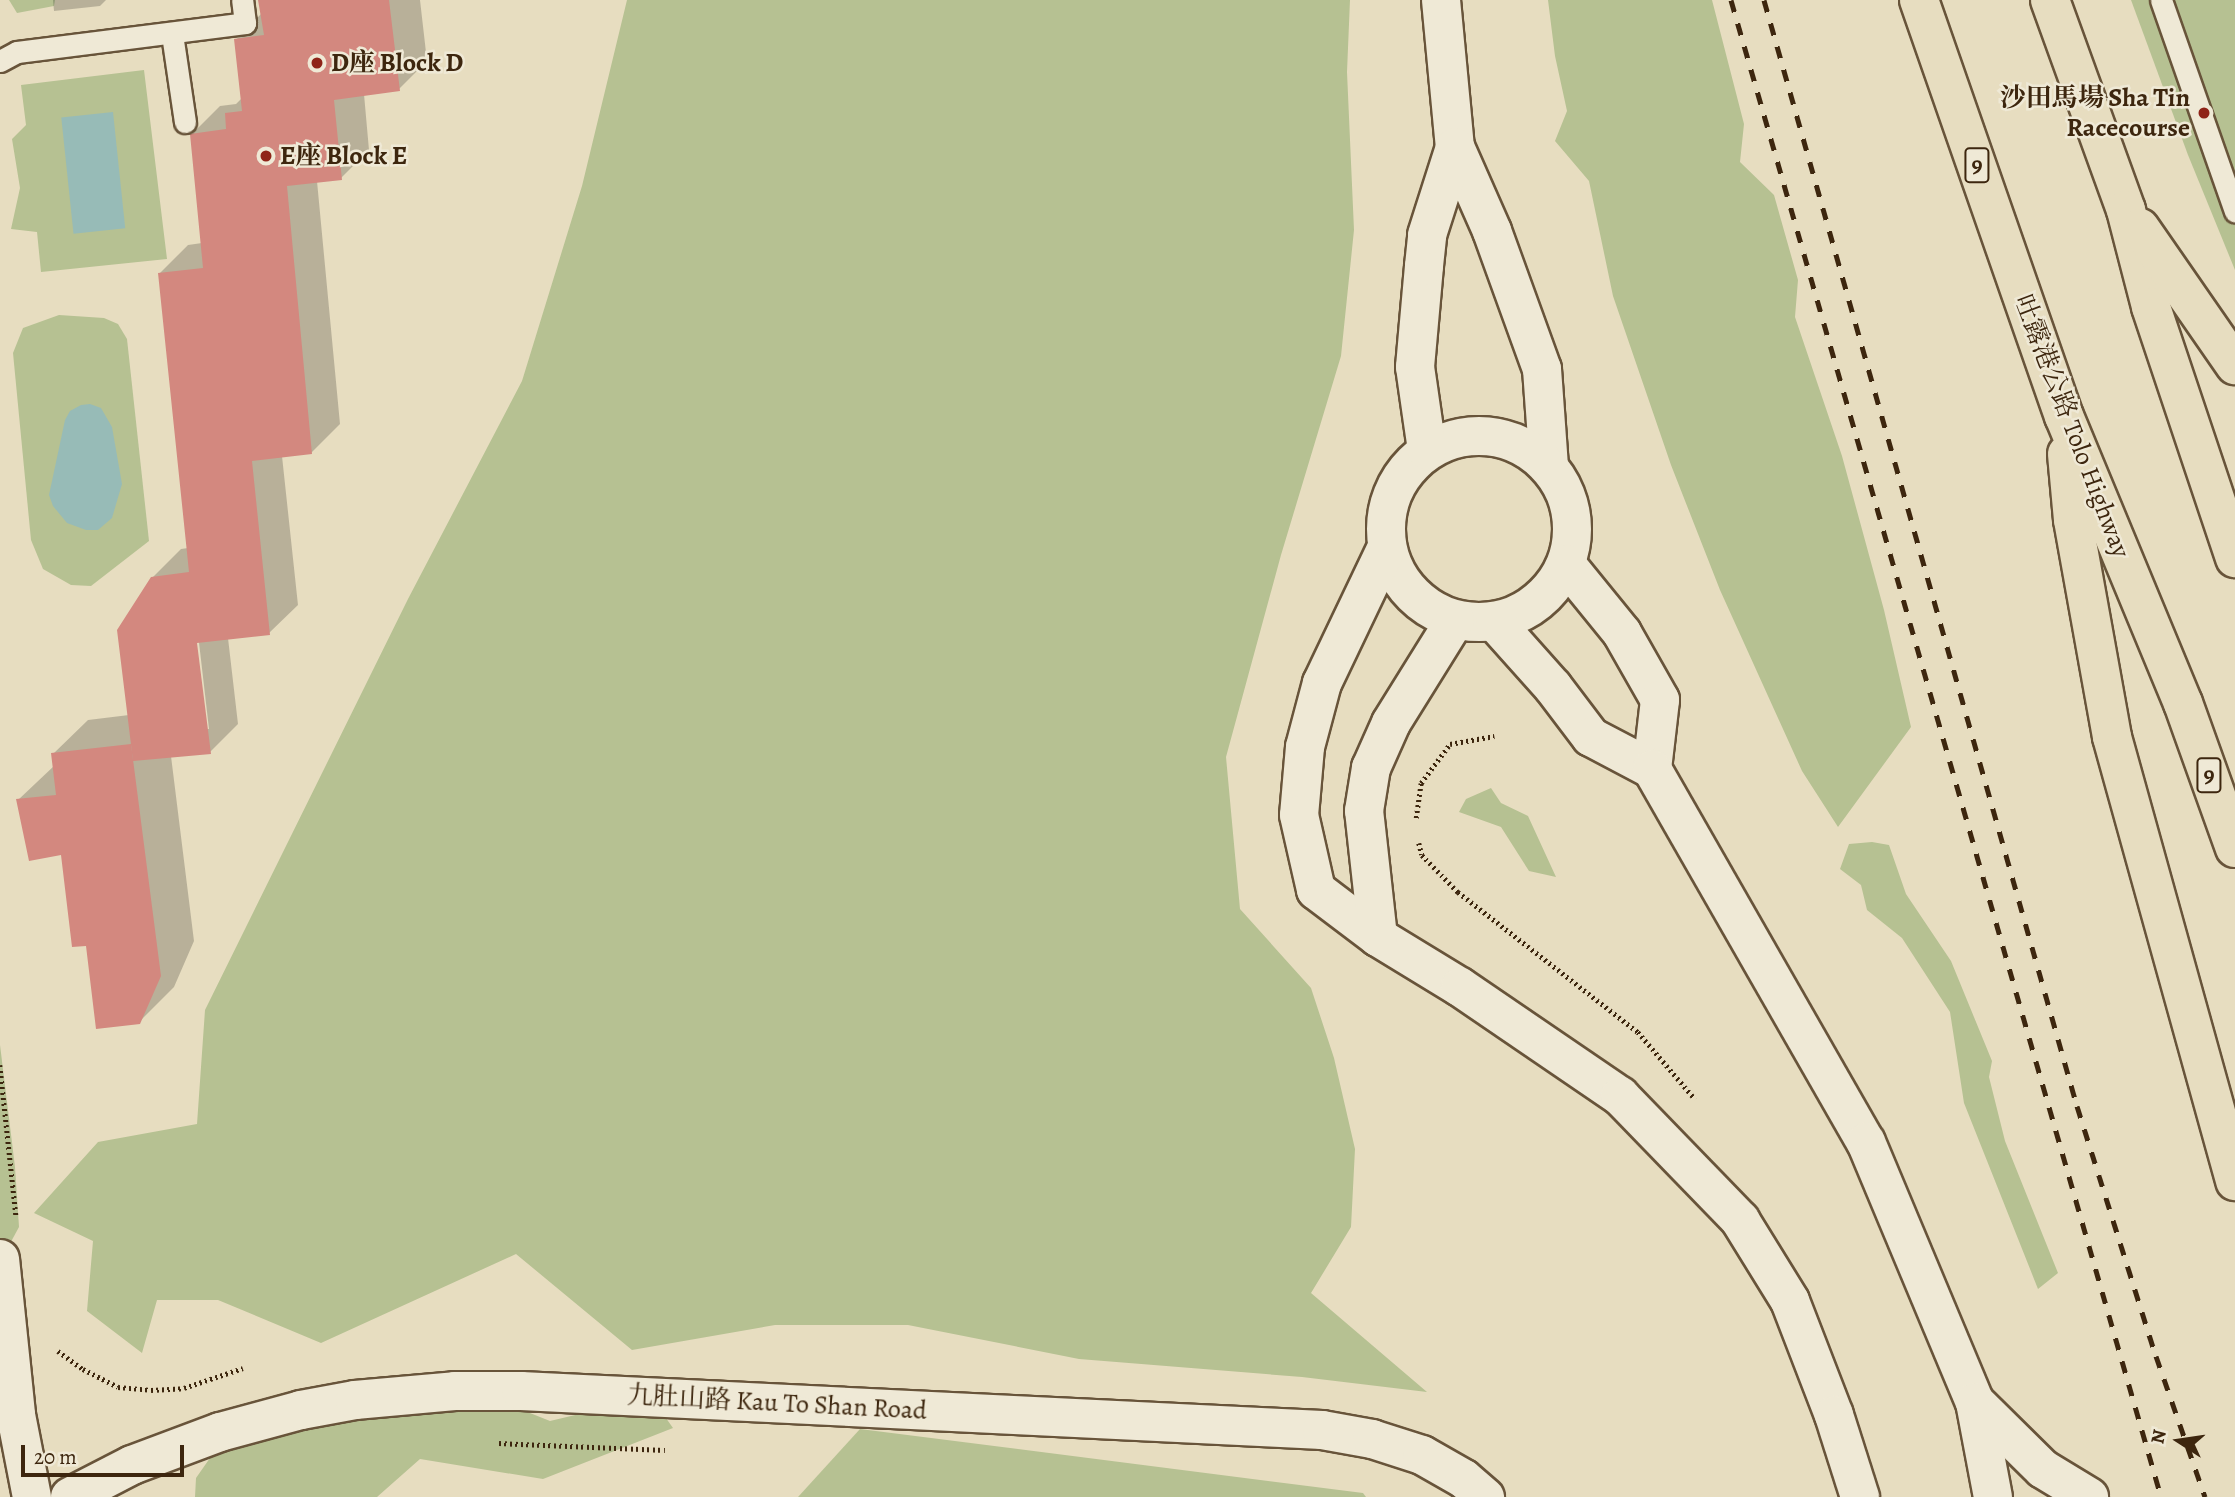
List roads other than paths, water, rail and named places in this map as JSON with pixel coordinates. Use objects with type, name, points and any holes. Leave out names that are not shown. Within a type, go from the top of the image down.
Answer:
[{"type":"highway","name":"吐露港公路 Tolo Highway","points":[[1919,0],[2064,416],[2183,703],[2235,848]]},
{"type":"highway","points":[[2050,0],[2126,210],[2151,307],[2235,558]]},
{"type":"highway","points":[[2126,210],[2235,365]]},
{"type":"highway","points":[[2064,416],[2073,520],[2112,737],[2235,1181]]},
{"type":"street","points":[[1441,0],[1455,147],[1492,231],[1542,369],[1549,466]]},
{"type":"street","points":[[1427,450],[1415,368],[1422,279],[1427,235],[1455,147]]},
{"type":"street","points":[[1482,434],[1522,444],[1549,466],[1570,505],[1573,525],[1566,564],[1554,586],[1540,601],[1515,616],[1495,622],[1455,620],[1431,610],[1411,595],[1396,572],[1387,547],[1386,515],[1395,488],[1407,469],[1427,450],[1449,440],[1482,434]]},
{"type":"street","points":[[1387,547],[1322,683],[1305,747],[1299,814],[1316,890],[1378,937],[1460,987],[1620,1096],[1740,1220],[1790,1301],[1834,1415],[1860,1497]]},
{"type":"street","points":[[1566,564],[1622,633],[1660,700],[1652,769]]},
{"type":"street","points":[[1378,937],[1364,811],[1371,768],[1397,713],[1455,620]]},
{"type":"street","points":[[1495,622],[1553,687],[1591,737],[1652,769],[1866,1142],[1975,1402],[1993,1497]]},
{"type":"street","points":[[9,1244],[16,1415],[32,1497]]},
{"type":"street","name":"九肚山路 Kau To Shan Road","points":[[70,1497],[132,1465],[234,1428],[355,1400],[455,1391],[549,1393],[1322,1430],[1372,1439],[1422,1455],[1464,1479],[1485,1497]]},
{"type":"street","points":[[1975,1402],[2047,1483],[2089,1497]]},
{"type":"lane","points":[[0,61],[17,52],[245,23],[242,0]]},
{"type":"lane","points":[[2161,0],[2235,211]]},
{"type":"lane","points":[[172,34],[185,122]]},
{"type":"water","points":[[113,112],[125,228],[74,234],[61,117]]},
{"type":"water","points":[[90,404],[101,408],[112,427],[122,484],[112,518],[98,530],[86,530],[67,523],[53,506],[49,495],[65,420],[70,411]]},
{"type":"railway","points":[[1731,0],[2161,1497]]},
{"type":"railway","points":[[1764,0],[2077,1106],[2156,1356],[2205,1497]]},
{"type":"place","name":"D座 Block D","points":[[317,63]]},
{"type":"place","name":"沙田馬場 Sha Tin Racecourse","points":[[2204,113]]},
{"type":"place","name":"E座 Block E","points":[[266,156]]}]
